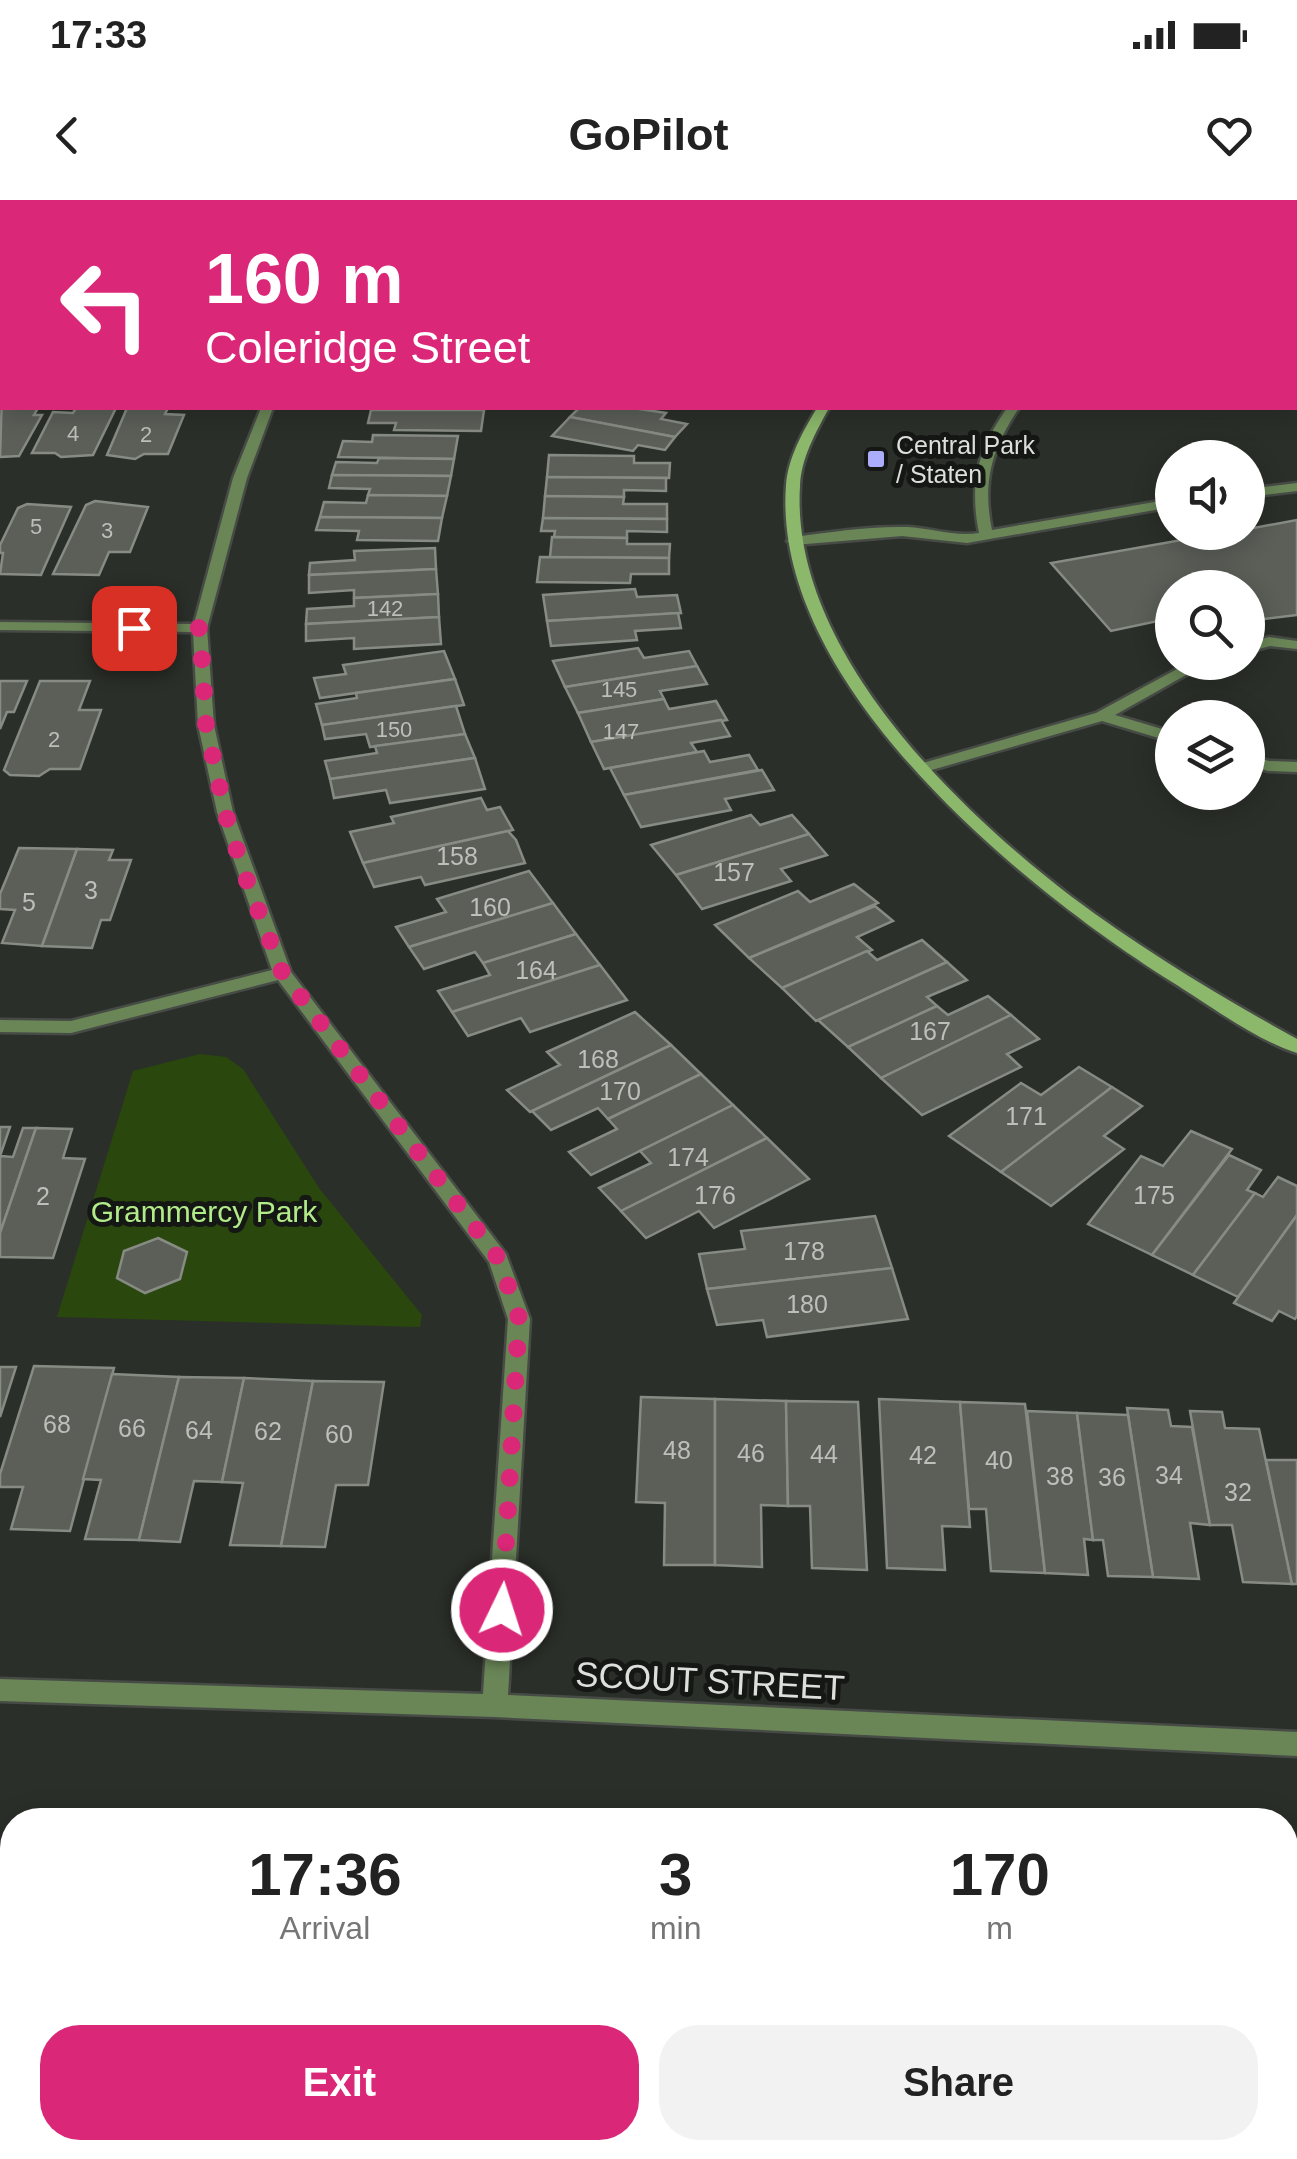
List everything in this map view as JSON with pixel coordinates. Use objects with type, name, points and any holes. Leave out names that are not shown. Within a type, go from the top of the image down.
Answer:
[{"type":"street","points":[[266,410],[240,478],[200,628],[206,725],[225,812],[282,972],[499,1259],[519,1318],[495,1706]]},
{"type":"street","points":[[822,410],[808,434],[796,472],[794,541],[811,598],[848,670],[922,768],[994,840],[1086,915],[1200,991],[1297,1046]]},
{"type":"street","points":[[986,535],[978,501],[987,442],[1011,410]]},
{"type":"street","points":[[1265,491],[1297,488]]},
{"type":"street","points":[[794,541],[861,532],[937,532],[967,539],[1155,507]]},
{"type":"street","points":[[0,626],[200,628]]},
{"type":"street","points":[[1265,642],[1297,645]]},
{"type":"street","points":[[922,768],[1102,716],[1169,680]]},
{"type":"street","points":[[1102,716],[1155,732]]},
{"type":"street","points":[[1265,765],[1297,767]]},
{"type":"street","points":[[0,1026],[71,1027],[282,972]]},
{"type":"street","name":"SCOUT STREET","points":[[0,1690],[495,1706],[1297,1744]]},
{"type":"green space","name":"Grammercy Park","points":[[200,1054],[226,1057],[243,1069],[319,1188],[422,1315],[420,1327],[57,1317],[133,1071]]},
{"type":"building","points":[[1,410],[37,410],[34,415],[42,415],[19,456],[0,457]]},
{"type":"building","points":[[115,410],[93,455],[61,457],[55,453],[32,453],[53,412]]},
{"type":"building","points":[[126,410],[167,410],[165,414],[184,415],[168,454],[144,454],[135,459],[107,455]]},
{"type":"building","points":[[371,410],[484,410],[481,431],[394,430],[396,423],[368,423]]},
{"type":"building","points":[[577,410],[646,410],[666,413],[661,419],[687,424],[675,437],[570,417]]},
{"type":"building","points":[[570,417],[675,437],[665,450],[638,445],[633,451],[552,436]]},
{"type":"building","points":[[373,435],[458,436],[454,459],[338,457],[343,441],[372,442]]},
{"type":"building","points":[[549,455],[634,456],[634,463],[670,463],[669,478],[547,477]]},
{"type":"building","points":[[379,458],[454,459],[451,476],[332,475],[336,462],[377,463]]},
{"type":"building","points":[[332,475],[451,476],[447,496],[368,495],[370,489],[329,488]]},
{"type":"building","points":[[547,477],[666,478],[666,491],[624,490],[624,497],[545,496]]},
{"type":"building","points":[[368,495],[447,496],[442,518],[320,517],[324,502],[366,503]]},
{"type":"building","points":[[545,496],[624,497],[623,504],[667,504],[667,519],[543,518]]},
{"type":"building","points":[[95,501],[148,507],[130,552],[109,552],[99,575],[53,574],[86,505]]},
{"type":"building","points":[[27,504],[71,507],[41,575],[0,574],[0,545],[18,508]]},
{"type":"building","points":[[320,517],[442,518],[438,541],[357,540],[359,531],[316,530]]},
{"type":"building","points":[[543,518],[667,519],[667,532],[627,531],[627,538],[554,537],[555,531],[541,531]]},
{"type":"building","points":[[1297,520],[1297,615],[1265,619],[1265,570],[1155,570],[1155,622],[1111,631],[1051,563],[1155,545],[1155,550],[1265,550],[1265,526]]},
{"type":"building","points":[[552,537],[627,538],[627,544],[670,544],[669,558],[550,557]]},
{"type":"building","points":[[435,548],[436,569],[309,575],[310,563],[355,560],[354,551]]},
{"type":"building","points":[[540,557],[669,558],[669,574],[631,574],[630,583],[537,582]]},
{"type":"building","points":[[436,569],[438,594],[354,598],[354,590],[309,593],[309,575]]},
{"type":"building","points":[[635,589],[637,597],[677,595],[681,613],[547,621],[543,595]]},
{"type":"building","points":[[438,594],[439,617],[306,624],[307,609],[354,606],[354,598]]},
{"type":"building","points":[[678,613],[681,628],[635,631],[637,640],[551,646],[547,621]]},
{"type":"building","points":[[439,617],[441,644],[354,649],[354,638],[306,641],[306,624]]},
{"type":"building","points":[[638,648],[644,658],[689,651],[697,666],[565,687],[553,661]]},
{"type":"building","points":[[444,651],[455,679],[320,698],[314,678],[346,674],[343,665]]},
{"type":"building","points":[[697,666],[707,684],[660,691],[664,699],[578,713],[565,687]]},
{"type":"building","points":[[455,679],[464,705],[322,725],[316,704],[357,698],[356,693]]},
{"type":"building","points":[[0,681],[27,681],[14,712],[7,712],[0,729]]},
{"type":"building","points":[[40,681],[90,681],[79,710],[101,710],[80,769],[50,769],[39,776],[10,775],[4,770]]},
{"type":"building","points":[[664,699],[669,709],[716,701],[727,720],[591,742],[578,713]]},
{"type":"building","points":[[456,706],[465,734],[370,747],[366,734],[325,739],[322,725]]},
{"type":"building","points":[[721,720],[730,736],[691,743],[697,752],[604,769],[591,742]]},
{"type":"building","points":[[465,734],[475,758],[330,779],[325,761],[377,753],[375,746]]},
{"type":"building","points":[[704,751],[710,762],[749,755],[758,770],[624,795],[610,768]]},
{"type":"building","points":[[475,758],[485,789],[390,803],[386,790],[334,798],[330,779]]},
{"type":"building","points":[[762,770],[774,790],[725,799],[731,810],[641,827],[624,795]]},
{"type":"building","points":[[481,798],[487,810],[500,807],[513,830],[363,863],[350,832],[394,823],[391,817]]},
{"type":"building","points":[[751,815],[760,825],[792,815],[809,834],[676,875],[651,845]]},
{"type":"building","points":[[508,831],[525,863],[425,885],[421,877],[374,887],[363,863]]},
{"type":"building","points":[[809,834],[827,855],[781,869],[791,881],[702,909],[676,875]]},
{"type":"building","points":[[19,848],[77,849],[42,946],[2,943],[15,910],[0,909],[0,894]]},
{"type":"building","points":[[77,849],[113,850],[109,860],[131,860],[110,920],[101,920],[92,948],[42,946]]},
{"type":"building","points":[[529,871],[553,903],[409,947],[396,927],[446,912],[437,899]]},
{"type":"building","points":[[854,884],[878,903],[749,958],[715,925],[798,891],[810,902]]},
{"type":"building","points":[[553,903],[576,934],[483,963],[475,952],[424,969],[409,947]]},
{"type":"building","points":[[875,906],[893,921],[857,937],[872,950],[782,988],[749,958]]},
{"type":"building","points":[[576,934],[600,965],[452,1012],[438,991],[490,975],[483,963]]},
{"type":"building","points":[[922,940],[947,962],[816,1021],[782,988],[867,951],[877,960]]},
{"type":"building","points":[[947,962],[967,980],[927,997],[937,1006],[848,1047],[818,1020]]},
{"type":"building","points":[[600,965],[627,1000],[530,1032],[521,1018],[468,1036],[452,1012]]},
{"type":"building","points":[[988,996],[1011,1015],[881,1078],[848,1047],[937,1006],[948,1015]]},
{"type":"building","points":[[635,1012],[671,1045],[530,1112],[507,1090],[560,1065],[547,1052]]},
{"type":"building","points":[[1011,1015],[1039,1039],[1007,1054],[1021,1067],[922,1115],[881,1078]]},
{"type":"building","points":[[671,1045],[701,1074],[608,1119],[598,1108],[551,1130],[532,1111]]},
{"type":"building","points":[[1079,1067],[1112,1087],[1001,1172],[949,1136],[1021,1083],[1041,1095]]},
{"type":"building","points":[[701,1074],[733,1105],[591,1175],[569,1152],[617,1129],[608,1119]]},
{"type":"building","points":[[1112,1087],[1142,1106],[1104,1136],[1124,1149],[1051,1206],[1001,1172]]},
{"type":"building","points":[[733,1105],[767,1138],[621,1211],[599,1188],[651,1163],[640,1151]]},
{"type":"building","points":[[0,1127],[10,1127],[0,1156]]},
{"type":"building","points":[[23,1128],[36,1128],[0,1233],[0,1156],[13,1157]]},
{"type":"building","points":[[36,1128],[72,1129],[63,1158],[85,1159],[53,1258],[0,1257],[0,1233]]},
{"type":"building","points":[[1191,1131],[1232,1149],[1152,1255],[1088,1224],[1141,1156],[1163,1166]]},
{"type":"building","points":[[767,1138],[809,1179],[714,1228],[699,1211],[646,1238],[621,1211]]},
{"type":"building","points":[[1229,1155],[1261,1170],[1247,1190],[1255,1193],[1193,1275],[1152,1255]]},
{"type":"building","points":[[1278,1177],[1297,1186],[1297,1215],[1238,1297],[1193,1275],[1255,1193],[1263,1197]]},
{"type":"building","points":[[1297,1215],[1297,1316],[1295,1319],[1279,1311],[1272,1321],[1234,1303]]},
{"type":"building","points":[[875,1216],[892,1268],[707,1289],[699,1254],[745,1249],[741,1231]]},
{"type":"building","points":[[158,1238],[187,1252],[180,1279],[145,1293],[117,1278],[124,1251]]},
{"type":"building","points":[[892,1268],[908,1319],[767,1337],[763,1320],[717,1325],[707,1289]]},
{"type":"building","points":[[34,1366],[114,1368],[70,1531],[11,1529],[23,1487],[0,1487],[0,1474]]},
{"type":"building","points":[[0,1367],[16,1367],[0,1417]]},
{"type":"building","points":[[112,1374],[179,1377],[139,1540],[85,1539],[101,1480],[83,1479]]},
{"type":"building","points":[[179,1377],[244,1378],[222,1482],[194,1481],[180,1542],[139,1540]]},
{"type":"building","points":[[244,1378],[313,1381],[281,1546],[230,1545],[243,1483],[222,1482]]},
{"type":"building","points":[[313,1381],[384,1382],[368,1485],[336,1485],[325,1547],[281,1546]]},
{"type":"building","points":[[641,1397],[715,1399],[715,1565],[664,1565],[665,1503],[636,1502]]},
{"type":"building","points":[[715,1399],[786,1401],[788,1506],[761,1505],[762,1567],[715,1565]]},
{"type":"building","points":[[879,1399],[960,1402],[970,1527],[942,1526],[945,1570],[887,1568]]},
{"type":"building","points":[[786,1401],[858,1402],[867,1570],[812,1568],[810,1506],[788,1506]]},
{"type":"building","points":[[960,1402],[1025,1404],[1045,1573],[991,1571],[986,1509],[969,1509]]},
{"type":"building","points":[[1127,1408],[1168,1410],[1171,1426],[1192,1427],[1210,1525],[1190,1523],[1199,1579],[1153,1577]]},
{"type":"building","points":[[1027,1411],[1077,1413],[1093,1540],[1084,1539],[1088,1575],[1045,1573]]},
{"type":"building","points":[[1190,1411],[1222,1412],[1225,1428],[1259,1429],[1292,1584],[1243,1582],[1232,1525],[1210,1525]]},
{"type":"building","points":[[1077,1413],[1128,1415],[1153,1577],[1108,1576],[1103,1540],[1093,1540]]},
{"type":"building","points":[[1266,1460],[1297,1460],[1297,1584],[1292,1584]]},
{"type":"place","name":"Central Park / Staten","points":[[876,459]]},
{"type":"route","points":[[134,628],[200,628],[206,725],[225,812],[282,972],[499,1259],[519,1318],[502,1610]]}]
